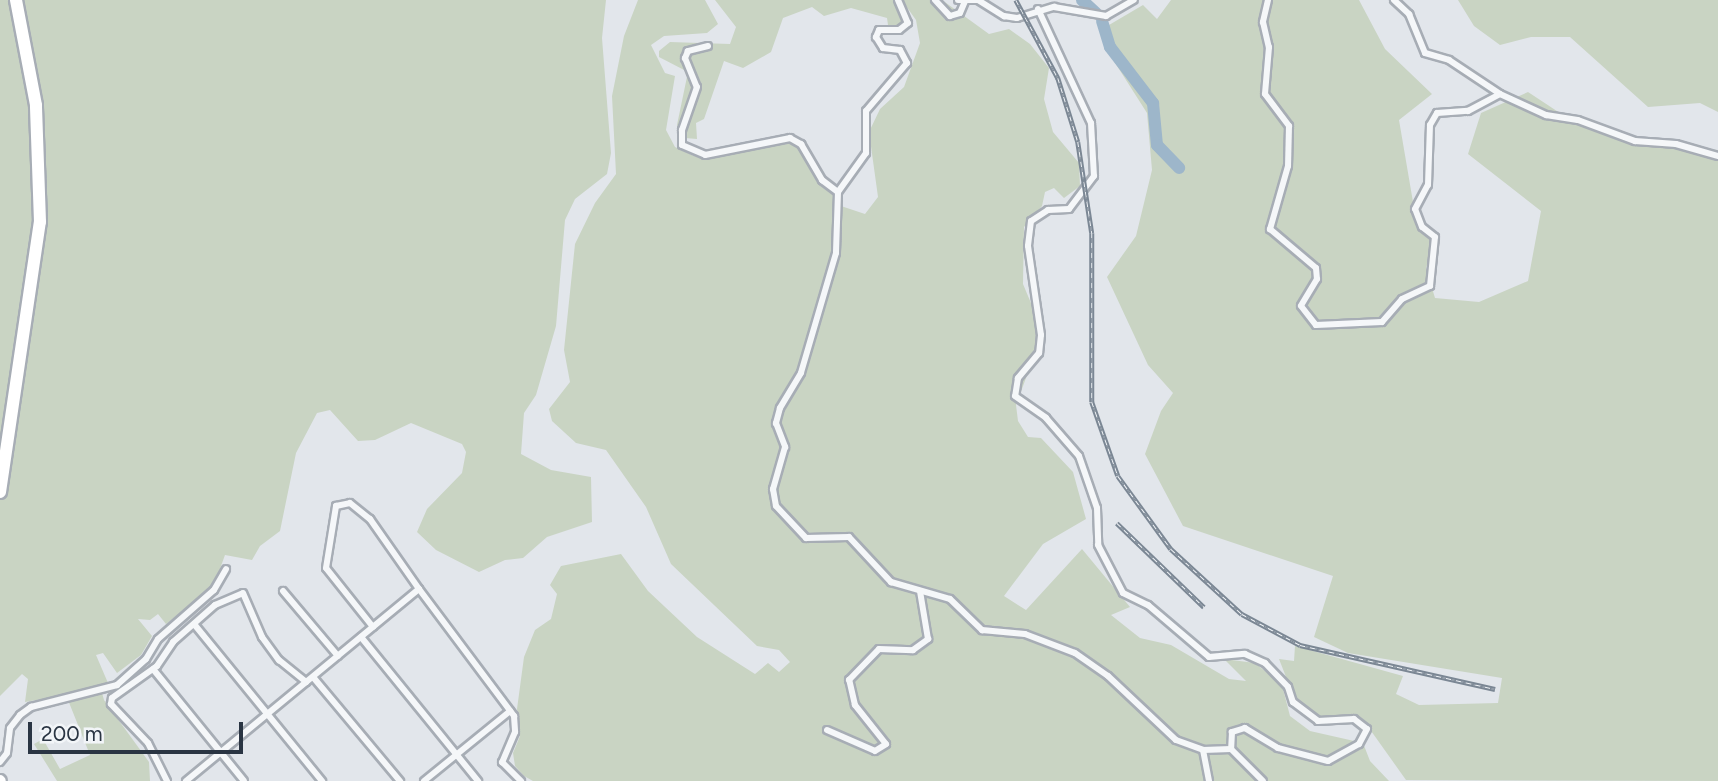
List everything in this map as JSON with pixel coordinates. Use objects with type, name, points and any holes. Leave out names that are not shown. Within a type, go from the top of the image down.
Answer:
[{"type":"highway","points":[[0,492],[40,222],[37,117],[16,0]]},
{"type":"street","points":[[898,0],[908,23],[899,30],[879,30],[876,37],[883,48],[900,50],[907,63],[866,111],[866,153],[838,192],[836,253],[801,373],[780,408],[776,423],[785,456],[773,497],[786,520],[806,538],[849,537],[891,582],[950,599],[982,631],[1025,634],[1083,657],[1176,740],[1203,750],[1231,749],[1263,781]]},
{"type":"street","points":[[934,0],[950,16],[960,13],[965,1]]},
{"type":"street","points":[[958,0],[978,0],[1004,16],[1017,18],[1038,9],[1072,8],[1106,16],[1134,0]]},
{"type":"street","points":[[1268,0],[1264,15],[1269,47],[1264,67],[1265,94],[1289,126],[1288,166],[1270,229],[1316,268],[1317,279],[1301,306],[1316,325],[1382,322],[1402,299],[1430,286],[1435,237],[1422,227],[1415,209],[1428,185],[1430,125],[1437,113],[1468,111],[1500,94]]},
{"type":"street","points":[[1395,0],[1409,14],[1425,53],[1449,60],[1500,94],[1546,115],[1578,120],[1635,141],[1675,144],[1718,156]]},
{"type":"street","points":[[1038,9],[1091,123],[1094,176],[1069,209],[1048,210],[1031,221],[1028,246],[1041,335],[1039,353],[1018,378],[1015,396],[1046,418],[1079,456],[1097,508],[1098,545],[1123,593],[1148,605],[1209,657],[1245,654],[1265,663],[1288,687],[1293,702],[1318,721],[1354,719],[1367,729],[1359,744],[1328,761],[1279,748],[1245,728],[1232,733],[1231,749]]},
{"type":"street","points":[[708,46],[688,51],[685,58],[697,87],[682,130],[682,145],[705,155],[796,139],[818,176],[838,192]]},
{"type":"street","points":[[373,627],[326,568],[336,506],[350,503],[370,519],[510,711],[515,732],[502,762],[521,781]]},
{"type":"street","points":[[0,762],[7,753],[10,728],[20,715],[31,706],[117,685],[146,659],[167,631],[214,590],[226,569]]},
{"type":"street","points":[[186,781],[419,589]]},
{"type":"street","points":[[283,591],[338,656]]},
{"type":"street","points":[[827,730],[875,751],[886,744],[855,705],[849,680],[879,649],[913,650],[928,639],[920,591]]},
{"type":"street","points":[[167,781],[148,743],[111,704],[112,698],[153,669],[215,605],[243,593],[262,637],[279,660],[306,682]]},
{"type":"street","points":[[194,624],[322,781]]},
{"type":"street","points":[[361,637],[478,781]]},
{"type":"street","points":[[153,669],[244,781]]},
{"type":"street","points":[[313,677],[400,781]]},
{"type":"street","points":[[424,781],[510,711]]},
{"type":"street","points":[[1203,750],[1209,781]]},
{"type":"green space","points":[[0,0],[606,0],[602,38],[611,153],[607,174],[575,199],[565,220],[556,326],[536,395],[524,413],[521,454],[551,470],[591,477],[592,522],[547,537],[523,558],[505,560],[479,572],[436,550],[417,532],[427,509],[462,473],[466,452],[462,444],[411,423],[375,440],[358,441],[330,410],[317,413],[296,453],[280,531],[260,546],[252,560],[225,555],[213,588],[166,624],[158,614],[150,620],[138,619],[152,636],[141,655],[117,673],[103,653],[96,655],[108,683],[100,686],[104,700],[149,762],[150,781],[57,781],[34,744],[43,739],[60,769],[90,755],[66,695],[25,702],[28,679],[22,674],[0,696]]},
{"type":"green space","points":[[638,0],[705,0],[718,24],[707,33],[664,36],[651,45],[665,73],[675,76],[666,130],[675,147],[694,156],[802,142],[841,206],[865,214],[878,197],[869,132],[880,109],[904,87],[920,43],[916,20],[906,6],[901,7],[909,28],[889,32],[887,18],[851,8],[824,16],[812,7],[783,18],[771,52],[743,68],[724,61],[704,119],[696,123],[697,139],[685,138],[677,125],[688,72],[659,57],[659,51],[670,42],[730,44],[736,27],[715,0],[942,0],[989,34],[1009,29],[1030,44],[1049,68],[1044,99],[1053,132],[1079,163],[1080,186],[1064,198],[1054,188],[1045,192],[1042,206],[1024,227],[1023,284],[1043,332],[1016,405],[1018,421],[1028,437],[1041,438],[1073,472],[1086,519],[1043,544],[1004,596],[1026,610],[1082,549],[1130,607],[1111,615],[1140,638],[1171,645],[1229,679],[1246,681],[1224,659],[1255,663],[1282,685],[1290,716],[1310,731],[1363,743],[1370,761],[1389,781],[533,781],[524,776],[515,766],[513,753],[520,736],[517,709],[524,657],[535,630],[551,619],[557,594],[550,585],[561,566],[621,554],[648,591],[697,637],[755,674],[768,663],[779,672],[790,662],[779,650],[757,646],[671,564],[646,507],[606,450],[576,443],[552,421],[549,409],[570,382],[564,350],[575,244],[595,203],[616,174],[612,96],[624,36]]},
{"type":"green space","points":[[1171,0],[1359,0],[1385,49],[1432,94],[1399,120],[1413,202],[1433,246],[1426,268],[1435,298],[1479,302],[1528,281],[1541,211],[1468,154],[1481,113],[1528,92],[1572,121],[1644,144],[1718,150],[1718,781],[1406,780],[1364,721],[1326,720],[1297,705],[1279,659],[1294,661],[1295,646],[1403,676],[1396,694],[1419,705],[1498,703],[1502,678],[1348,653],[1314,637],[1333,576],[1183,526],[1145,454],[1161,411],[1173,393],[1148,365],[1107,277],[1136,236],[1152,170],[1147,113],[1105,47],[1109,25],[1143,5],[1157,19]]},
{"type":"green space","points":[[1458,0],[1718,0],[1718,112],[1700,103],[1648,107],[1570,37],[1531,37],[1500,45],[1474,26]]},
{"type":"waterway","points":[[1082,0],[1096,13]]},
{"type":"waterway","points":[[1102,21],[1110,47],[1153,103],[1157,145],[1179,168]]},
{"type":"railway","points":[[1016,0],[1058,78],[1078,142],[1092,233],[1092,402],[1118,476],[1171,549],[1242,614],[1300,645],[1495,689]]},
{"type":"railway","points":[[1117,523],[1204,607]]}]
